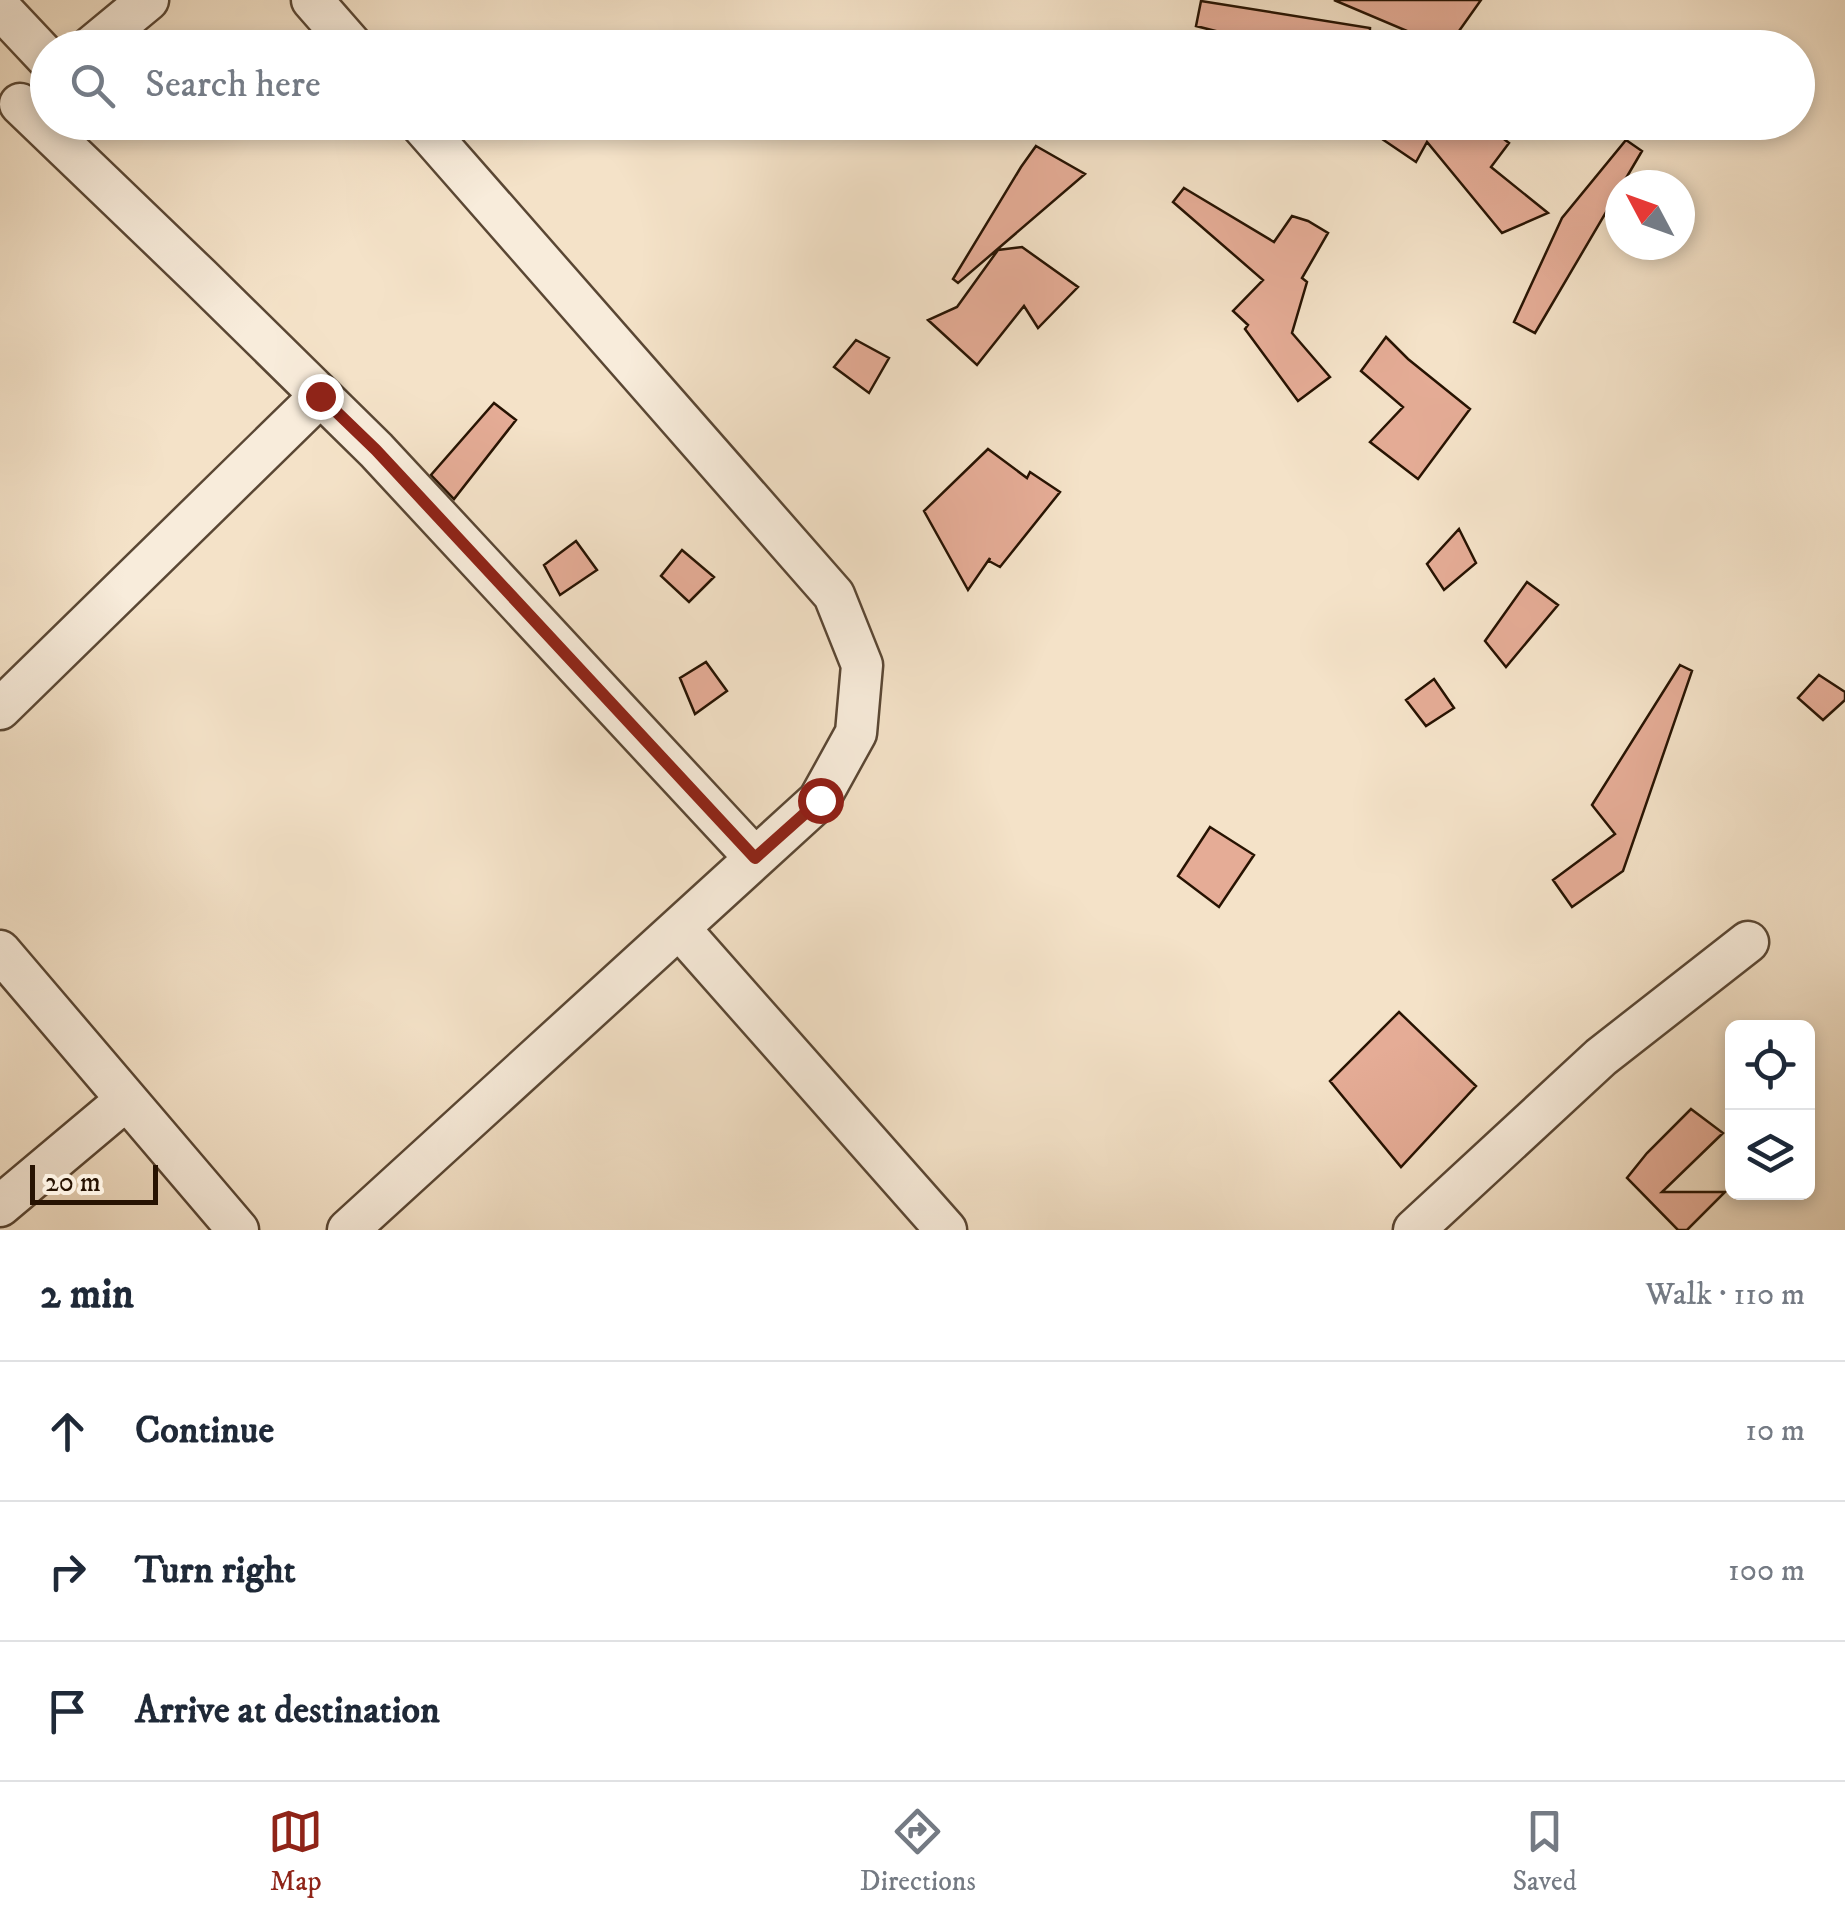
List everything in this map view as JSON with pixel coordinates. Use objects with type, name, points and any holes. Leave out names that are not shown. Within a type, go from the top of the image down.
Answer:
[{"type":"street","points":[[112,30],[148,0]]},
{"type":"street","points":[[312,0],[338,30]]},
{"type":"street","points":[[0,8],[30,40]]},
{"type":"street","points":[[62,140],[389,464],[755,858]]},
{"type":"street","points":[[348,1230],[820,800],[856,733],[862,665],[834,595],[436,140]]},
{"type":"street","points":[[0,709],[320,396]]},
{"type":"street","points":[[679,928],[946,1230]]},
{"type":"street","points":[[1414,1230],[1601,1057],[1748,942]]},
{"type":"street","points":[[0,951],[238,1230]]},
{"type":"street","points":[[0,1206],[126,1100]]},
{"type":"building","points":[[1334,0],[1481,0],[1460,30],[1405,30]]},
{"type":"building","points":[[1201,1],[1370,28],[1212,30],[1196,26]]},
{"type":"building","points":[[1384,140],[1505,140],[1509,143],[1491,167],[1548,213],[1502,233],[1427,142],[1416,162]]},
{"type":"building","points":[[1626,140],[1642,151],[1631,170],[1605,170],[1605,214],[1535,333],[1514,322],[1562,218]]},
{"type":"building","points":[[1036,146],[1085,174],[958,283],[953,279]]},
{"type":"building","points":[[1184,188],[1274,242],[1292,216],[1328,233],[1302,278],[1307,282],[1292,333],[1330,377],[1298,401],[1245,329],[1248,325],[1233,311],[1263,280],[1173,202]]},
{"type":"building","points":[[1022,247],[1078,287],[1038,328],[1024,306],[977,365],[928,320],[957,307],[998,250]]},
{"type":"building","points":[[1386,337],[1470,409],[1418,479],[1370,442],[1403,407],[1361,371]]},
{"type":"building","points":[[856,340],[889,358],[869,393],[834,367]]},
{"type":"building","points":[[494,403],[516,420],[454,499],[431,475]]},
{"type":"building","points":[[988,449],[1027,478],[1030,472],[1060,492],[1000,567],[990,558],[968,590],[924,511]]},
{"type":"building","points":[[1459,529],[1476,563],[1444,590],[1427,564]]},
{"type":"building","points":[[576,541],[597,570],[560,595],[544,565]]},
{"type":"building","points":[[682,550],[714,577],[689,602],[661,576]]},
{"type":"building","points":[[1527,582],[1558,605],[1506,667],[1485,641]]},
{"type":"building","points":[[706,662],[727,691],[695,714],[680,678]]},
{"type":"building","points":[[1680,665],[1692,671],[1623,871],[1572,907],[1553,880],[1615,834],[1592,805]]},
{"type":"building","points":[[1819,675],[1845,692],[1845,700],[1823,720],[1798,698]]},
{"type":"building","points":[[1434,679],[1454,708],[1426,726],[1406,700]]},
{"type":"building","points":[[1210,827],[1254,855],[1219,907],[1178,876]]},
{"type":"building","points":[[1399,1012],[1476,1086],[1401,1167],[1330,1081]]},
{"type":"building","points":[[1691,1109],[1723,1133],[1662,1192],[1725,1192],[1687,1230],[1678,1230],[1627,1178]]},
{"type":"route","points":[[320,396],[376,450],[755,858],[820,800]]}]
